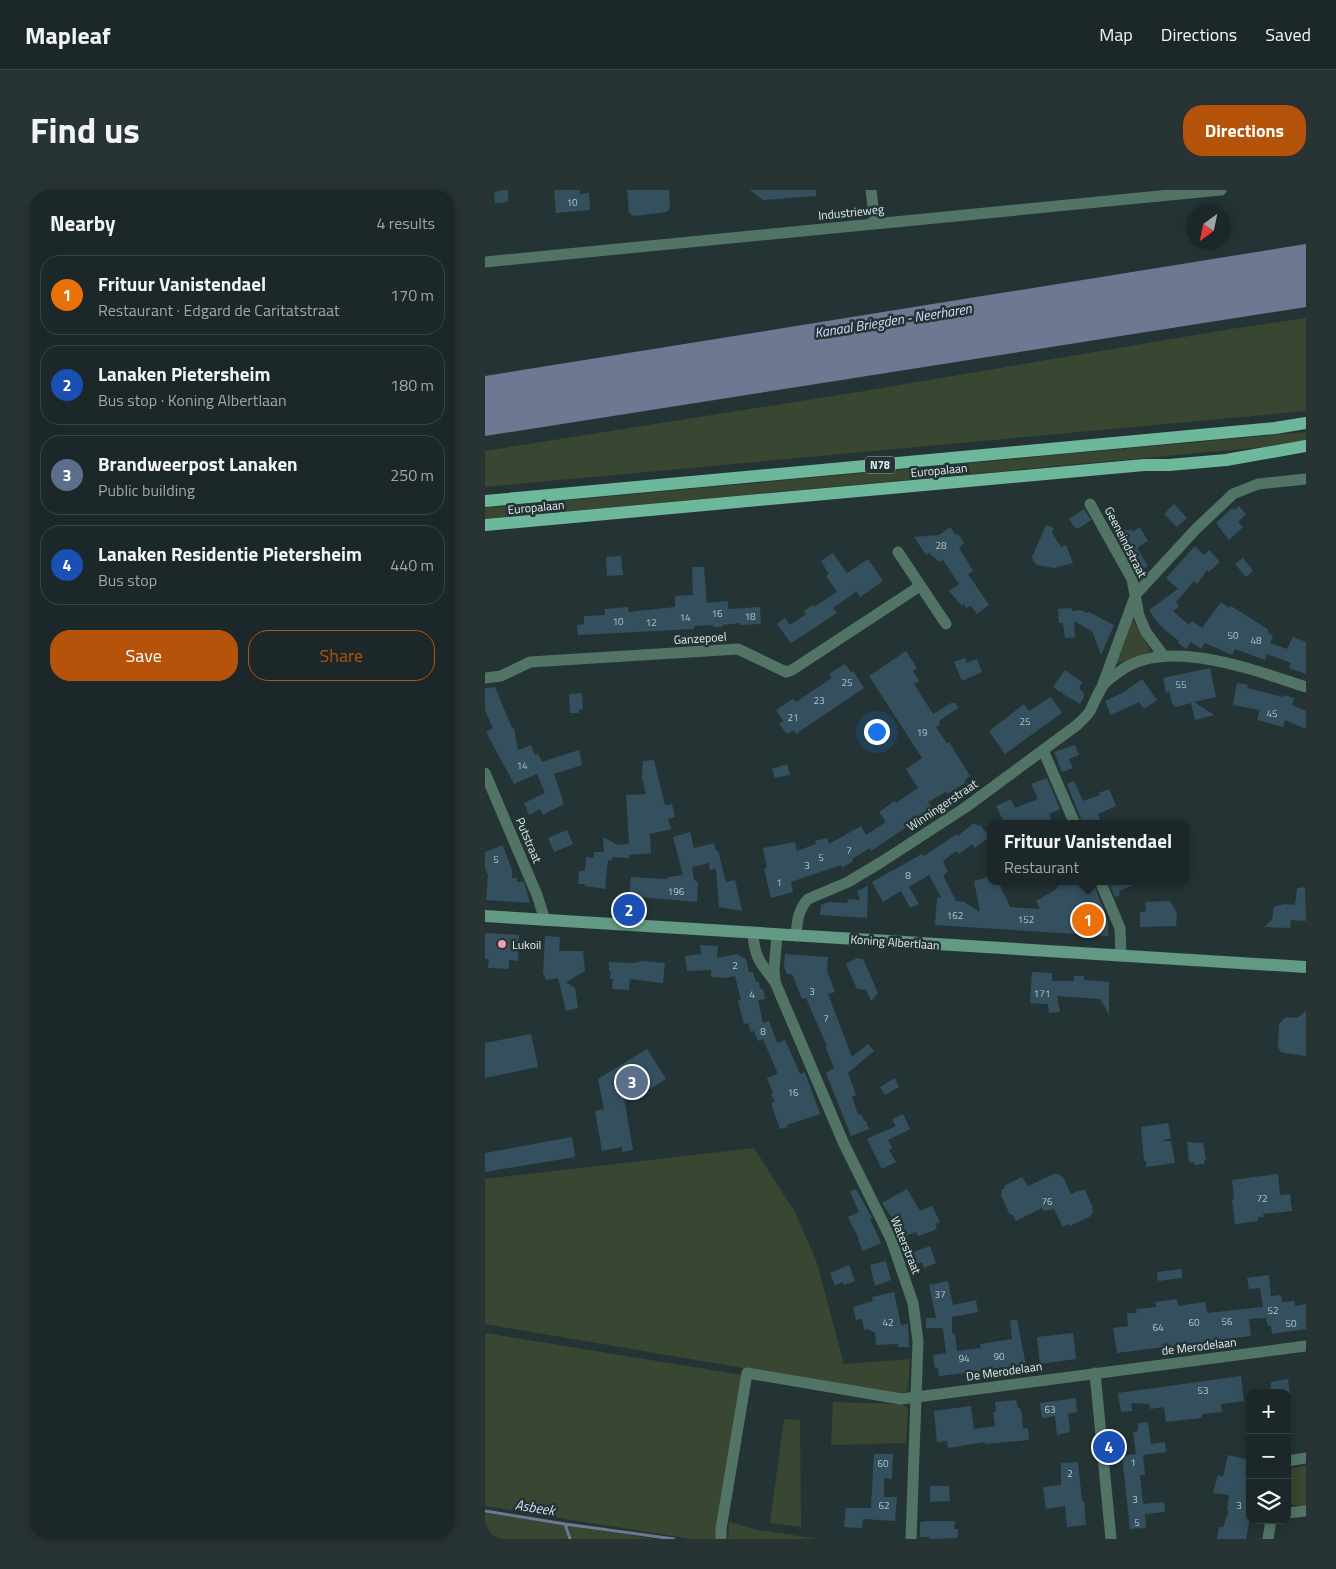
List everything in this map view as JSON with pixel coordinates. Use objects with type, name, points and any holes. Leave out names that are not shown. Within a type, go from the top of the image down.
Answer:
[{"type":"main road","name":"Europalaan","points":[[485,501],[1049,450],[1275,428],[1306,423]]},
{"type":"main road","name":"Europalaan","points":[[485,525],[1144,465],[1169,465],[1226,460],[1306,446]]},
{"type":"street","points":[[871,190],[875,224]]},
{"type":"street","name":"Industrieweg","points":[[485,262],[1221,190]]},
{"type":"street","name":"Winningerstraat","points":[[796,936],[799,912],[808,899],[848,882],[966,807],[1077,725],[1089,713],[1103,686],[1136,594],[1196,529],[1233,494],[1258,484],[1306,479]]},
{"type":"street","name":"Geeneindstraat","points":[[1091,504],[1132,579],[1139,616],[1145,632],[1163,655]]},
{"type":"street","points":[[898,552],[946,624]]},
{"type":"street","name":"Ganzepoel","points":[[485,678],[501,676],[530,662],[738,649],[786,672],[792,670],[920,586]]},
{"type":"street","name":"Winningerstraat","points":[[1103,686],[1120,670],[1134,662],[1163,655],[1228,662],[1306,687]]},
{"type":"street","points":[[1043,750],[1073,820]]},
{"type":"street","name":"Putstraat","points":[[485,773],[537,895],[545,920]]},
{"type":"street","points":[[1102,885],[1120,928],[1121,956]]},
{"type":"street","name":"Koning Albertlaan","points":[[485,916],[1306,967]]},
{"type":"street","name":"Waterstraat","points":[[753,933],[754,950],[763,967],[775,982],[844,1144],[891,1240],[913,1303],[918,1341],[911,1539]]},
{"type":"street","name":"Waterstraat","points":[[775,982],[774,970],[777,935]]},
{"type":"street","name":"de Merodelaan","points":[[1095,1373],[1306,1346]]},
{"type":"street","name":"De Merodelaan","points":[[721,1539],[724,1510],[747,1373],[901,1399],[1095,1373]]},
{"type":"street","points":[[1095,1373],[1111,1539]]},
{"type":"street","points":[[1291,1460],[1306,1458]]},
{"type":"street","points":[[1291,1513],[1306,1511]]},
{"type":"street","points":[[1268,1539],[1270,1524]]},
{"type":"green space","points":[[1306,318],[1306,411],[485,487],[485,451]]},
{"type":"green space","points":[[1306,432],[1306,443],[485,519],[485,508]]},
{"type":"green space","points":[[1132,618],[1151,651],[1114,665]]},
{"type":"green space","points":[[754,1148],[795,1212],[816,1260],[844,1364],[910,1359],[908,1390],[901,1395],[485,1324],[485,1179]]},
{"type":"green space","points":[[485,1333],[742,1375],[717,1539],[691,1539],[485,1506]]},
{"type":"green space","points":[[833,1402],[901,1404],[908,1408],[906,1443],[831,1445]]},
{"type":"green space","points":[[784,1419],[800,1420],[801,1527],[770,1523]]},
{"type":"green space","points":[[1306,1466],[1306,1506],[1291,1504],[1292,1469]]},
{"type":"green space","points":[[485,1513],[655,1539],[485,1539]]},
{"type":"green space","points":[[729,1522],[758,1530],[819,1539],[728,1539]]},
{"type":"water","name":"Kanaal Briegden - Neerharen","points":[[1306,244],[1306,307],[485,436],[485,376]]},
{"type":"building","points":[[494,190],[508,190],[508,202],[495,203]]},
{"type":"building","points":[[554,190],[580,190],[580,194],[589,193],[590,210],[556,213]]},
{"type":"building","points":[[627,190],[669,190],[670,208],[667,212],[633,216],[629,213]]},
{"type":"building","points":[[750,190],[816,190],[816,196],[763,200]]},
{"type":"building","points":[[1174,504],[1187,518],[1177,527],[1164,514]]},
{"type":"building","points":[[1239,506],[1246,514],[1238,522],[1243,527],[1229,540],[1216,523],[1232,508],[1234,510]]},
{"type":"building","points":[[1084,509],[1091,520],[1079,528],[1075,528],[1069,519]]},
{"type":"building","points":[[1046,525],[1054,528],[1052,533],[1061,547],[1066,545],[1073,563],[1054,568],[1037,565],[1034,562],[1032,557]]},
{"type":"building","points":[[950,527],[964,543],[959,548],[973,571],[968,574],[989,605],[977,614],[971,606],[966,608],[964,604],[962,606],[949,591],[959,584],[943,560],[940,562],[929,553],[926,555],[914,537],[939,535]]},
{"type":"building","points":[[1140,527],[1148,541],[1137,548],[1148,566],[1138,572],[1126,552],[1129,551],[1127,546],[1124,547],[1117,537],[1122,534],[1121,531],[1131,529],[1132,532]]},
{"type":"building","points":[[1195,546],[1204,555],[1209,550],[1220,562],[1209,572],[1207,570],[1197,584],[1194,581],[1176,602],[1179,607],[1173,611],[1189,625],[1192,621],[1202,628],[1221,602],[1229,608],[1231,606],[1269,630],[1267,632],[1273,636],[1270,643],[1287,649],[1293,637],[1306,642],[1306,674],[1289,668],[1291,663],[1267,654],[1265,660],[1235,649],[1232,655],[1205,643],[1201,649],[1191,642],[1186,649],[1154,618],[1149,610],[1178,589],[1166,578]]},
{"type":"building","points":[[833,553],[847,573],[868,559],[883,581],[860,597],[857,591],[833,608],[837,613],[791,643],[777,624],[785,618],[790,625],[806,614],[804,611],[812,605],[814,607],[837,592],[826,576],[829,574],[821,561]]},
{"type":"building","points":[[621,556],[623,575],[607,576],[606,557]]},
{"type":"building","points":[[1243,558],[1253,571],[1246,577],[1235,564]]},
{"type":"building","points":[[692,567],[704,567],[707,603],[728,601],[728,609],[760,607],[761,624],[740,625],[740,623],[722,625],[722,627],[713,627],[713,625],[694,626],[694,629],[578,635],[577,625],[584,624],[584,616],[605,615],[605,609],[628,607],[629,612],[675,607],[675,596],[693,595]]},
{"type":"building","points":[[1072,608],[1072,611],[1089,612],[1114,625],[1101,655],[1092,631],[1074,621],[1075,637],[1065,638],[1063,623],[1059,623],[1058,609]]},
{"type":"building","points":[[906,651],[917,668],[913,671],[919,681],[914,684],[933,714],[951,703],[955,703],[958,708],[939,721],[940,725],[936,727],[947,744],[949,742],[970,776],[965,780],[965,783],[947,794],[946,792],[928,802],[933,809],[871,851],[870,848],[852,859],[853,861],[842,868],[841,865],[791,882],[793,892],[771,898],[764,869],[767,868],[763,848],[795,842],[797,851],[816,844],[815,841],[827,838],[829,844],[861,826],[866,835],[886,822],[879,812],[918,788],[906,769],[922,758],[869,676]]},
{"type":"building","points":[[965,658],[966,663],[977,659],[982,672],[962,681],[954,662]]},
{"type":"building","points":[[845,664],[851,672],[853,671],[864,688],[796,734],[794,730],[787,734],[779,724],[783,721],[776,710],[793,699],[796,702],[832,678],[829,674]]},
{"type":"building","points":[[1210,668],[1216,697],[1194,702],[1214,715],[1195,720],[1191,703],[1176,707],[1172,703],[1169,691],[1166,693],[1163,678]]},
{"type":"building","points":[[1065,670],[1082,682],[1079,688],[1084,693],[1084,697],[1080,704],[1053,687]]},
{"type":"building","points":[[1142,679],[1157,700],[1144,709],[1139,702],[1111,715],[1105,701],[1124,692]]},
{"type":"building","points":[[1237,683],[1248,685],[1247,688],[1294,698],[1292,705],[1306,711],[1306,729],[1285,720],[1283,727],[1257,720],[1260,710],[1233,705]]},
{"type":"building","points":[[495,687],[512,728],[514,728],[518,750],[531,745],[535,755],[538,754],[542,762],[579,750],[582,765],[554,774],[564,804],[543,815],[540,809],[529,815],[524,803],[545,793],[537,774],[514,784],[486,732],[493,728],[485,710],[485,688]]},
{"type":"building","points":[[582,693],[583,709],[579,710],[579,713],[570,713],[569,694]]},
{"type":"building","points":[[1051,697],[1062,713],[1005,754],[989,731],[1024,704],[1029,711]]},
{"type":"building","points":[[1075,745],[1079,755],[1069,759],[1073,768],[1062,772],[1054,752]]},
{"type":"building","points":[[654,760],[665,805],[672,804],[675,817],[668,819],[671,829],[650,834],[651,853],[629,855],[629,858],[612,857],[612,861],[608,860],[605,889],[578,884],[579,871],[585,871],[586,857],[594,858],[594,852],[604,852],[603,837],[618,845],[629,844],[626,795],[646,794],[642,778],[643,761]]},
{"type":"building","points":[[787,764],[790,775],[775,778],[772,769]]},
{"type":"building","points":[[1047,778],[1060,809],[1049,814],[1051,819],[1048,820],[1003,820],[996,806],[1011,799],[1015,808],[1038,799],[1031,784]]},
{"type":"building","points":[[1074,781],[1083,801],[1100,795],[1099,793],[1109,789],[1116,806],[1098,814],[1100,820],[1081,820],[1067,784]]},
{"type":"building","points":[[974,823],[978,826],[980,825],[987,833],[987,839],[975,848],[972,844],[959,854],[956,851],[943,861],[948,872],[943,875],[956,901],[964,902],[980,912],[974,881],[987,877],[987,885],[1000,885],[1010,907],[1040,909],[1036,901],[1058,888],[1057,886],[1094,885],[1108,923],[1108,936],[935,925],[937,898],[941,897],[929,875],[909,887],[919,904],[910,908],[901,891],[883,902],[872,882],[922,854],[924,856],[957,834],[958,836]]},
{"type":"building","points":[[567,830],[573,844],[554,852],[548,838]]},
{"type":"building","points":[[690,832],[694,848],[714,843],[726,882],[735,880],[742,911],[719,907],[716,869],[710,870],[709,863],[692,867],[694,880],[698,882],[697,902],[629,896],[631,877],[668,879],[668,877],[683,875],[673,837]]},
{"type":"building","points":[[503,846],[512,870],[512,878],[517,878],[517,882],[524,882],[530,903],[486,900],[488,875],[485,869],[485,852]]},
{"type":"building","points":[[1110,885],[1133,885],[1119,891],[1120,895],[1115,897]]},
{"type":"building","points":[[868,886],[867,918],[820,915],[821,905],[829,902],[847,903],[848,899],[860,900],[857,891]]},
{"type":"building","points":[[1305,887],[1306,921],[1291,920],[1290,928],[1264,927],[1272,920],[1274,907],[1284,904],[1295,905],[1297,888]]},
{"type":"building","points":[[1170,901],[1177,913],[1176,926],[1140,927],[1140,912],[1146,911],[1145,902]]},
{"type":"building","points":[[485,933],[519,935],[518,961],[509,960],[509,969],[488,968],[489,959],[485,959]]},
{"type":"building","points":[[545,936],[560,937],[559,951],[583,951],[585,971],[566,982],[575,988],[578,1008],[566,1011],[558,978],[546,980],[543,974]]},
{"type":"building","points":[[700,945],[718,946],[717,958],[737,954],[746,959],[749,972],[753,972],[756,982],[759,982],[760,989],[763,989],[765,999],[758,1000],[763,1023],[769,1021],[777,1043],[785,1040],[800,1074],[805,1072],[820,1114],[780,1129],[771,1103],[775,1102],[767,1078],[778,1074],[763,1039],[758,1041],[754,1031],[751,1032],[748,1023],[744,1024],[738,1001],[741,1000],[735,976],[726,978],[711,977],[711,970],[687,971],[685,956],[701,954]]},
{"type":"building","points":[[785,954],[828,957],[827,971],[835,992],[828,994],[852,1057],[868,1044],[874,1051],[848,1073],[856,1095],[852,1097],[858,1114],[862,1115],[869,1129],[851,1136],[826,1073],[834,1068],[825,1046],[827,1046],[806,998],[802,999],[792,974],[787,974],[784,967]]},
{"type":"building","points":[[857,958],[863,959],[878,993],[871,1001],[866,990],[857,989],[846,964]]},
{"type":"building","points":[[643,961],[665,963],[663,983],[630,979],[629,990],[612,989],[613,979],[610,979],[609,962],[634,963]]},
{"type":"building","points":[[1032,972],[1052,973],[1052,981],[1074,981],[1074,976],[1084,976],[1084,980],[1109,982],[1109,1014],[1100,999],[1057,996],[1060,1012],[1049,1013],[1048,1004],[1030,1003]]},
{"type":"building","points":[[1306,1011],[1306,1056],[1280,1051],[1278,1047],[1279,1024],[1286,1017],[1297,1018]]},
{"type":"building","points":[[531,1034],[538,1067],[485,1078],[485,1043]]},
{"type":"building","points":[[647,1049],[666,1079],[650,1089],[623,1092],[633,1150],[622,1152],[622,1147],[602,1151],[595,1111],[604,1109],[598,1079]]},
{"type":"building","points":[[895,1078],[899,1087],[885,1095],[880,1087]]},
{"type":"building","points":[[903,1114],[910,1129],[888,1140],[892,1148],[889,1150],[896,1162],[882,1169],[867,1139],[896,1126],[892,1119]]},
{"type":"building","points":[[1168,1123],[1171,1138],[1161,1141],[1171,1141],[1175,1163],[1146,1167],[1141,1127]]},
{"type":"building","points":[[572,1137],[575,1157],[485,1172],[485,1153]]},
{"type":"building","points":[[1187,1142],[1203,1143],[1205,1164],[1194,1165],[1194,1162],[1189,1163]]},
{"type":"building","points":[[1054,1174],[1063,1177],[1071,1194],[1085,1190],[1093,1208],[1091,1216],[1070,1226],[1069,1224],[1063,1227],[1054,1209],[1044,1211],[1042,1208],[1016,1221],[1012,1214],[1010,1215],[1001,1195],[1001,1190],[1005,1188],[1004,1186],[1022,1177],[1028,1186]]},
{"type":"building","points":[[1278,1174],[1280,1195],[1290,1194],[1292,1211],[1263,1214],[1264,1217],[1258,1217],[1258,1221],[1235,1224],[1232,1180]]},
{"type":"building","points":[[856,1189],[872,1218],[870,1219],[881,1243],[863,1251],[848,1217],[859,1212],[850,1192]]},
{"type":"building","points":[[907,1189],[920,1211],[932,1206],[940,1222],[935,1224],[937,1228],[933,1231],[918,1236],[916,1232],[900,1238],[896,1224],[882,1203]]},
{"type":"building","points":[[930,1246],[936,1263],[924,1268],[922,1262],[912,1266],[908,1254]]},
{"type":"building","points":[[886,1261],[891,1280],[875,1286],[870,1265]]},
{"type":"building","points":[[849,1265],[855,1281],[844,1285],[843,1282],[835,1285],[830,1273]]},
{"type":"building","points":[[1182,1269],[1182,1278],[1158,1281],[1157,1272]]},
{"type":"building","points":[[1269,1275],[1271,1296],[1281,1295],[1282,1302],[1294,1301],[1295,1306],[1306,1304],[1306,1329],[1272,1334],[1271,1326],[1268,1326],[1266,1318],[1249,1319],[1251,1336],[1117,1353],[1113,1328],[1128,1326],[1127,1313],[1137,1313],[1136,1309],[1156,1307],[1155,1302],[1177,1299],[1178,1306],[1205,1302],[1207,1313],[1263,1307],[1260,1288],[1249,1289],[1247,1278]]},
{"type":"building","points":[[948,1281],[953,1305],[976,1300],[978,1312],[952,1317],[952,1334],[955,1333],[957,1351],[981,1348],[980,1344],[1012,1339],[1010,1321],[1017,1319],[1026,1366],[939,1376],[938,1368],[935,1368],[933,1355],[946,1353],[943,1328],[926,1328],[926,1318],[936,1318],[929,1285]]},
{"type":"building","points":[[894,1292],[901,1325],[908,1324],[909,1347],[898,1347],[898,1344],[876,1345],[875,1333],[868,1329],[864,1330],[862,1319],[856,1320],[853,1307],[873,1301],[872,1297]]},
{"type":"building","points":[[1073,1333],[1076,1359],[1040,1364],[1037,1337]]},
{"type":"building","points":[[1241,1376],[1244,1401],[1221,1404],[1222,1412],[1203,1414],[1201,1418],[1166,1422],[1164,1407],[1150,1409],[1149,1404],[1131,1403],[1132,1411],[1121,1412],[1118,1393]]},
{"type":"building","points":[[1288,1379],[1289,1389],[1270,1389],[1271,1382]]},
{"type":"building","points":[[1076,1398],[1077,1412],[1068,1414],[1070,1432],[1057,1435],[1055,1416],[1042,1418],[1040,1403]]},
{"type":"building","points":[[1016,1400],[1022,1415],[1023,1429],[1028,1428],[1029,1440],[985,1444],[985,1442],[948,1448],[947,1441],[937,1442],[934,1411],[971,1406],[974,1429],[995,1426],[993,1412],[996,1412],[995,1402]]},
{"type":"building","points":[[1148,1422],[1151,1444],[1165,1442],[1166,1452],[1143,1455],[1145,1475],[1140,1475],[1143,1504],[1164,1502],[1165,1512],[1145,1514],[1146,1528],[1130,1529],[1122,1456],[1136,1454],[1133,1432],[1138,1431],[1138,1423]]},
{"type":"building","points":[[874,1454],[893,1454],[892,1479],[884,1478],[884,1497],[897,1497],[895,1521],[863,1519],[862,1528],[844,1527],[846,1508],[871,1508]]},
{"type":"building","points":[[1228,1455],[1246,1459],[1246,1524],[1249,1524],[1246,1539],[1217,1539],[1219,1527],[1223,1527],[1229,1511],[1227,1511],[1229,1495],[1213,1493],[1218,1475],[1223,1477]]},
{"type":"building","points":[[1078,1462],[1086,1525],[1067,1527],[1065,1506],[1046,1509],[1043,1487],[1061,1485],[1061,1463]]},
{"type":"building","points":[[930,1486],[949,1486],[950,1501],[930,1502]]},
{"type":"building","points":[[955,1521],[954,1529],[958,1529],[958,1538],[929,1539],[929,1537],[920,1537],[920,1522]]},
{"type":"waterway","name":"Asbeek","points":[[485,1511],[565,1524],[570,1539]]},
{"type":"waterway","points":[[565,1524],[674,1539]]},
{"type":"place","name":"Lanaken Pietersheim","points":[[629,910]]},
{"type":"place","name":"Frituur Vanistendael","points":[[1088,920]]},
{"type":"place","name":"Lukoil","points":[[502,944]]},
{"type":"place","name":"Brandweerpost Lanaken","points":[[632,1082]]},
{"type":"place","name":"Lanaken Residentie Pietersheim","points":[[1109,1447]]}]
